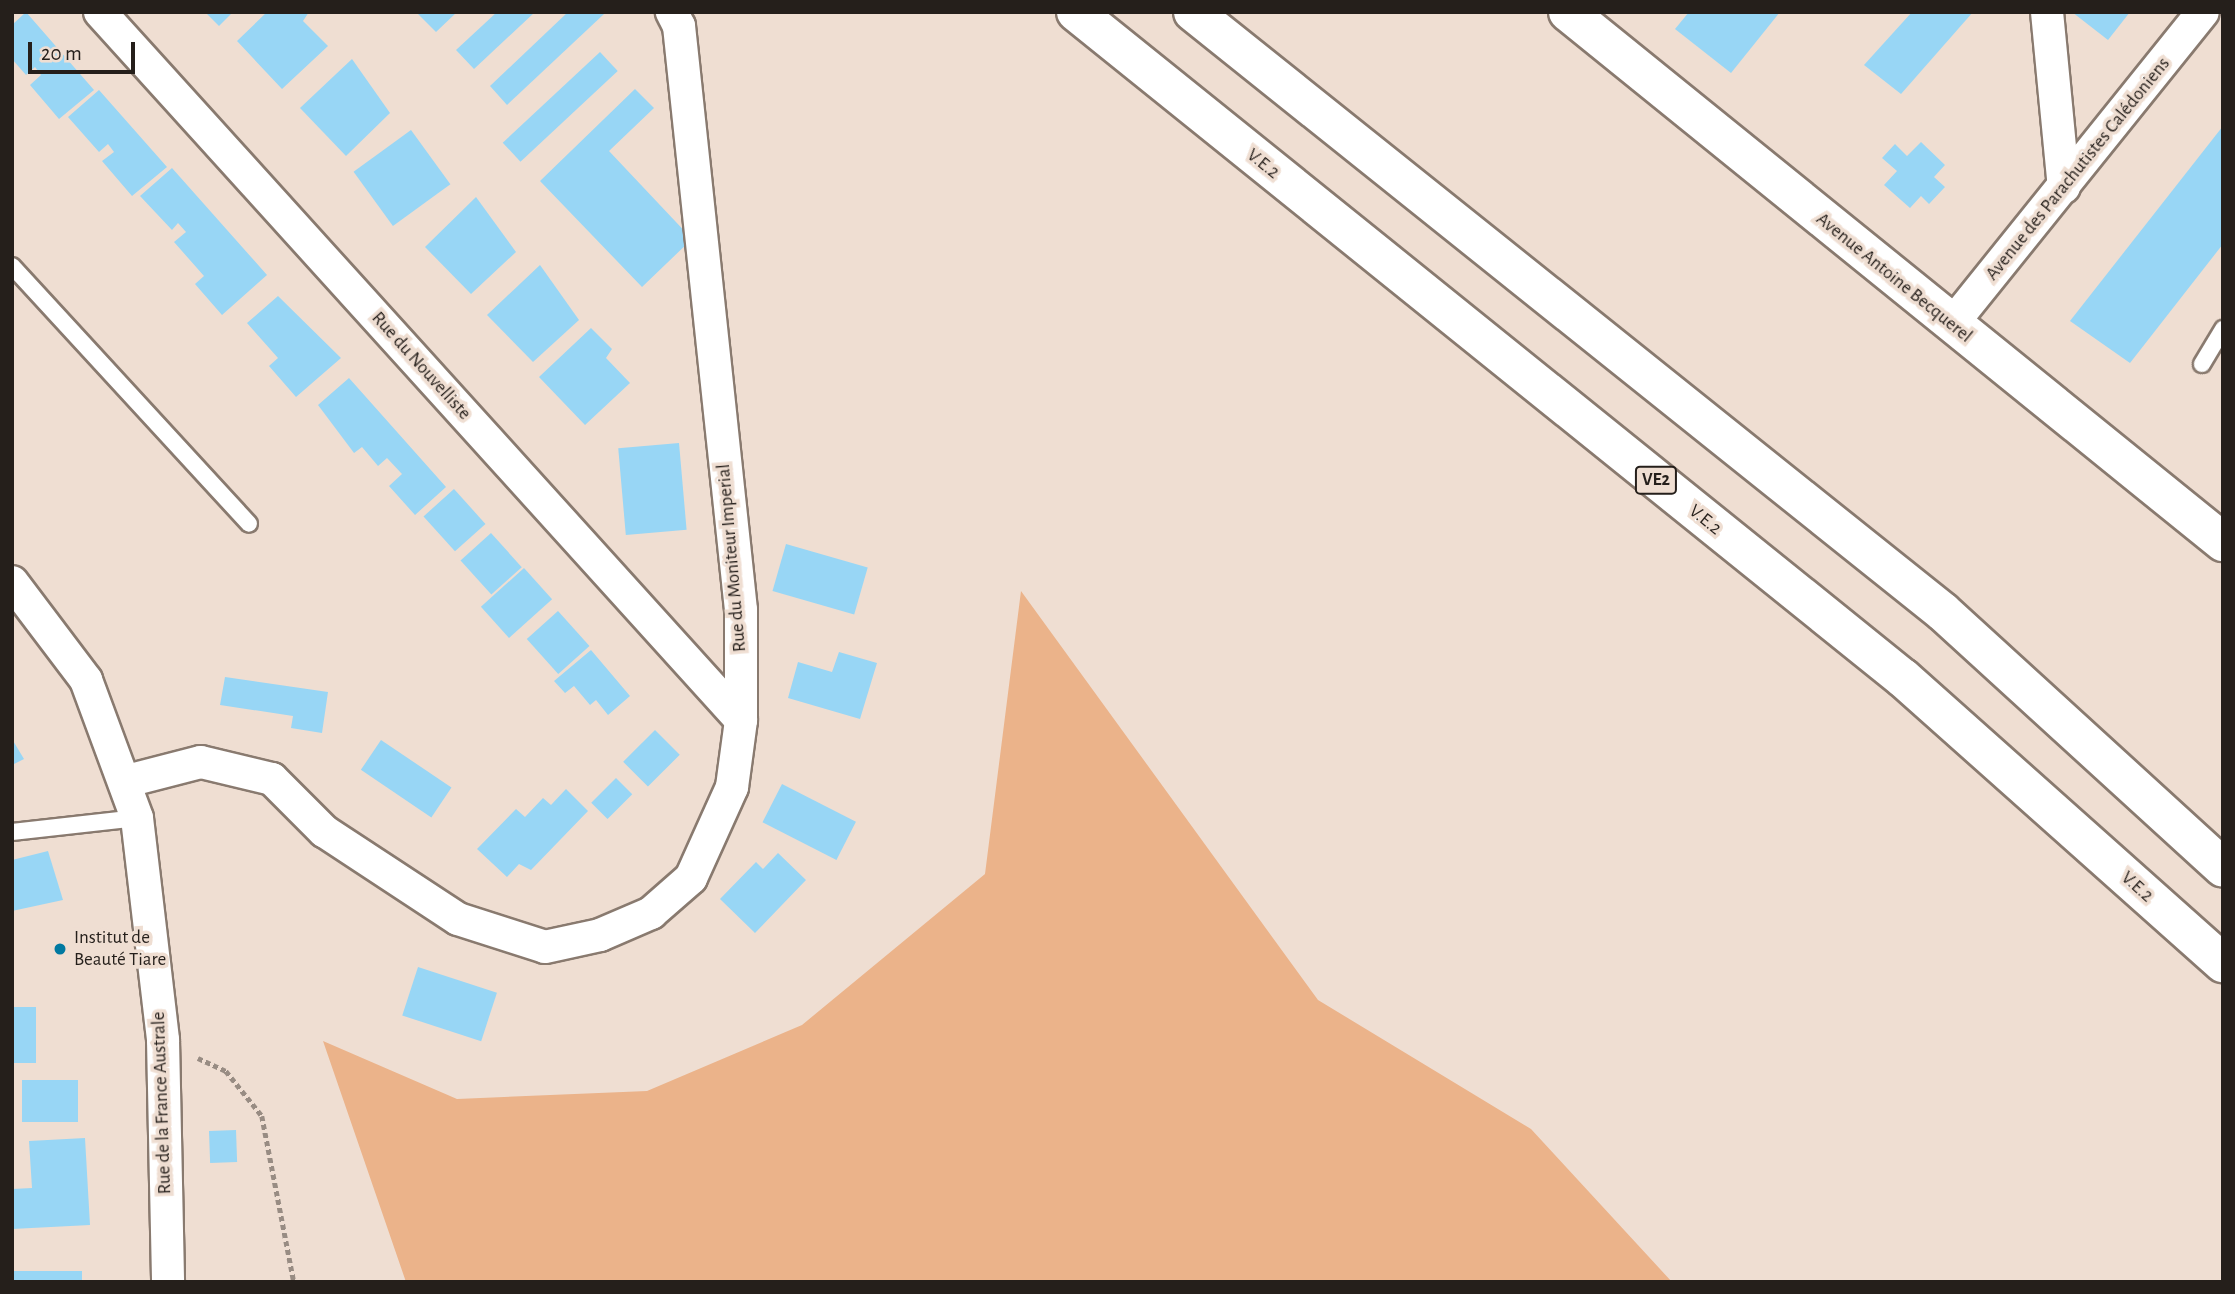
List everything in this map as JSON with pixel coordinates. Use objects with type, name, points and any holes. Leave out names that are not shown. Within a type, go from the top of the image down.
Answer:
[{"type":"main road","name":"V.E.2","points":[[1076,12],[1903,678],[2223,963]]},
{"type":"main road","points":[[1193,12],[1943,612],[2223,868]]},
{"type":"main road","name":"Avenue Antoine Becquerel","points":[[1568,12],[2223,541]]},
{"type":"street","name":"Rue du Nouvelliste","points":[[100,12],[741,720]]},
{"type":"street","name":"Rue du Moniteur Imperial","points":[[127,781],[201,762],[272,779],[324,831],[458,919],[545,947],[600,935],[652,913],[691,878],[732,787],[741,720],[741,610],[679,26],[672,12]]},
{"type":"street","points":[[2047,12],[2064,187]]},
{"type":"street","name":"Avenue des Parachutistes Calédoniens","points":[[1952,324],[2203,12]]},
{"type":"street","name":"Rue de la France Australe","points":[[12,582],[86,680],[127,781],[136,818],[163,1040],[168,1282]]},
{"type":"lane","points":[[12,266],[248,524]]},
{"type":"lane","points":[[2202,363],[2223,329]]},
{"type":"lane","points":[[12,832],[136,818]]},
{"type":"path","points":[[163,1040],[226,1071],[262,1116],[294,1282]]},
{"type":"shaded area","points":[[1021,591],[1318,1000],[1531,1129],[1672,1282],[406,1282],[323,1041],[457,1099],[647,1091],[802,1025],[985,874]]},
{"type":"building","points":[[26,12],[94,90],[59,119],[30,85],[41,75],[35,67],[26,75],[12,59],[12,25]]},
{"type":"building","points":[[205,12],[233,12],[219,26]]},
{"type":"building","points":[[267,12],[309,12],[303,21],[328,46],[282,89],[237,41]]},
{"type":"building","points":[[420,12],[457,12],[436,32],[418,14]]},
{"type":"building","points":[[497,12],[535,12],[474,69],[456,50]]},
{"type":"building","points":[[568,12],[604,14],[507,105],[490,86]]},
{"type":"building","points":[[1689,12],[1780,12],[1731,73],[1675,29]]},
{"type":"building","points":[[1912,12],[1973,12],[1901,94],[1864,65]]},
{"type":"building","points":[[2072,12],[2130,12],[2108,40]]},
{"type":"building","points":[[600,52],[618,71],[520,162],[503,143]]},
{"type":"building","points":[[352,59],[390,113],[346,156],[300,108]]},
{"type":"building","points":[[635,89],[654,108],[609,151],[692,239],[642,287],[540,181]]},
{"type":"building","points":[[99,90],[167,167],[132,196],[102,161],[114,152],[108,144],[99,152],[68,117]]},
{"type":"building","points":[[2223,126],[2223,244],[2130,363],[2070,321]]},
{"type":"building","points":[[411,130],[450,184],[393,226],[354,172]]},
{"type":"building","points":[[1921,142],[1945,165],[1934,177],[1945,187],[1929,204],[1921,196],[1910,208],[1884,185],[1897,171],[1882,158],[1895,144],[1907,156]]},
{"type":"building","points":[[172,168],[267,275],[222,315],[195,284],[204,276],[174,242],[186,232],[178,223],[172,230],[140,196]]},
{"type":"building","points":[[476,197],[516,252],[471,294],[425,247]]},
{"type":"building","points":[[540,265],[579,320],[533,362],[487,315]]},
{"type":"building","points":[[278,296],[341,358],[296,397],[269,366],[278,358],[247,323]]},
{"type":"building","points":[[591,328],[612,349],[606,358],[630,383],[585,425],[539,377]]},
{"type":"building","points":[[349,378],[446,487],[415,515],[389,486],[402,474],[387,458],[378,466],[362,447],[354,453],[318,405]]},
{"type":"building","points":[[679,443],[687,530],[626,535],[618,448]]},
{"type":"building","points":[[454,489],[485,524],[455,551],[424,516]]},
{"type":"building","points":[[491,533],[522,567],[491,595],[461,560]]},
{"type":"building","points":[[786,544],[868,567],[854,615],[772,591]]},
{"type":"building","points":[[524,568],[552,599],[509,638],[481,607]]},
{"type":"building","points":[[558,611],[589,646],[558,674],[527,639]]},
{"type":"building","points":[[591,650],[630,696],[608,715],[596,700],[590,705],[574,686],[565,693],[554,681]]},
{"type":"building","points":[[839,652],[877,663],[860,719],[788,698],[798,662],[832,672]]},
{"type":"building","points":[[225,677],[328,692],[322,733],[291,728],[293,716],[220,705]]},
{"type":"building","points":[[655,730],[680,755],[648,787],[623,762]]},
{"type":"building","points":[[12,739],[24,759],[12,765]]},
{"type":"building","points":[[381,740],[451,788],[431,817],[361,770]]},
{"type":"building","points":[[616,778],[632,794],[608,819],[591,803]]},
{"type":"building","points":[[782,784],[856,822],[836,860],[762,822]]},
{"type":"building","points":[[566,789],[588,811],[531,870],[519,864],[507,877],[477,849],[516,809],[525,817],[543,798],[551,805]]},
{"type":"building","points":[[48,851],[63,900],[12,911],[12,860]]},
{"type":"building","points":[[778,853],[806,880],[755,933],[720,899],[756,862],[763,869]]},
{"type":"building","points":[[418,967],[497,993],[481,1041],[402,1016]]},
{"type":"building","points":[[12,1007],[36,1007],[36,1063],[12,1063]]},
{"type":"building","points":[[22,1080],[78,1080],[78,1122],[22,1122]]},
{"type":"building","points":[[236,1130],[237,1162],[210,1163],[209,1131]]},
{"type":"building","points":[[85,1138],[90,1225],[12,1229],[12,1189],[32,1188],[29,1141]]},
{"type":"building","points":[[12,1271],[82,1271],[82,1282],[12,1282]]},
{"type":"place","name":"Institut de Beauté Tiare","points":[[60,949]]}]
